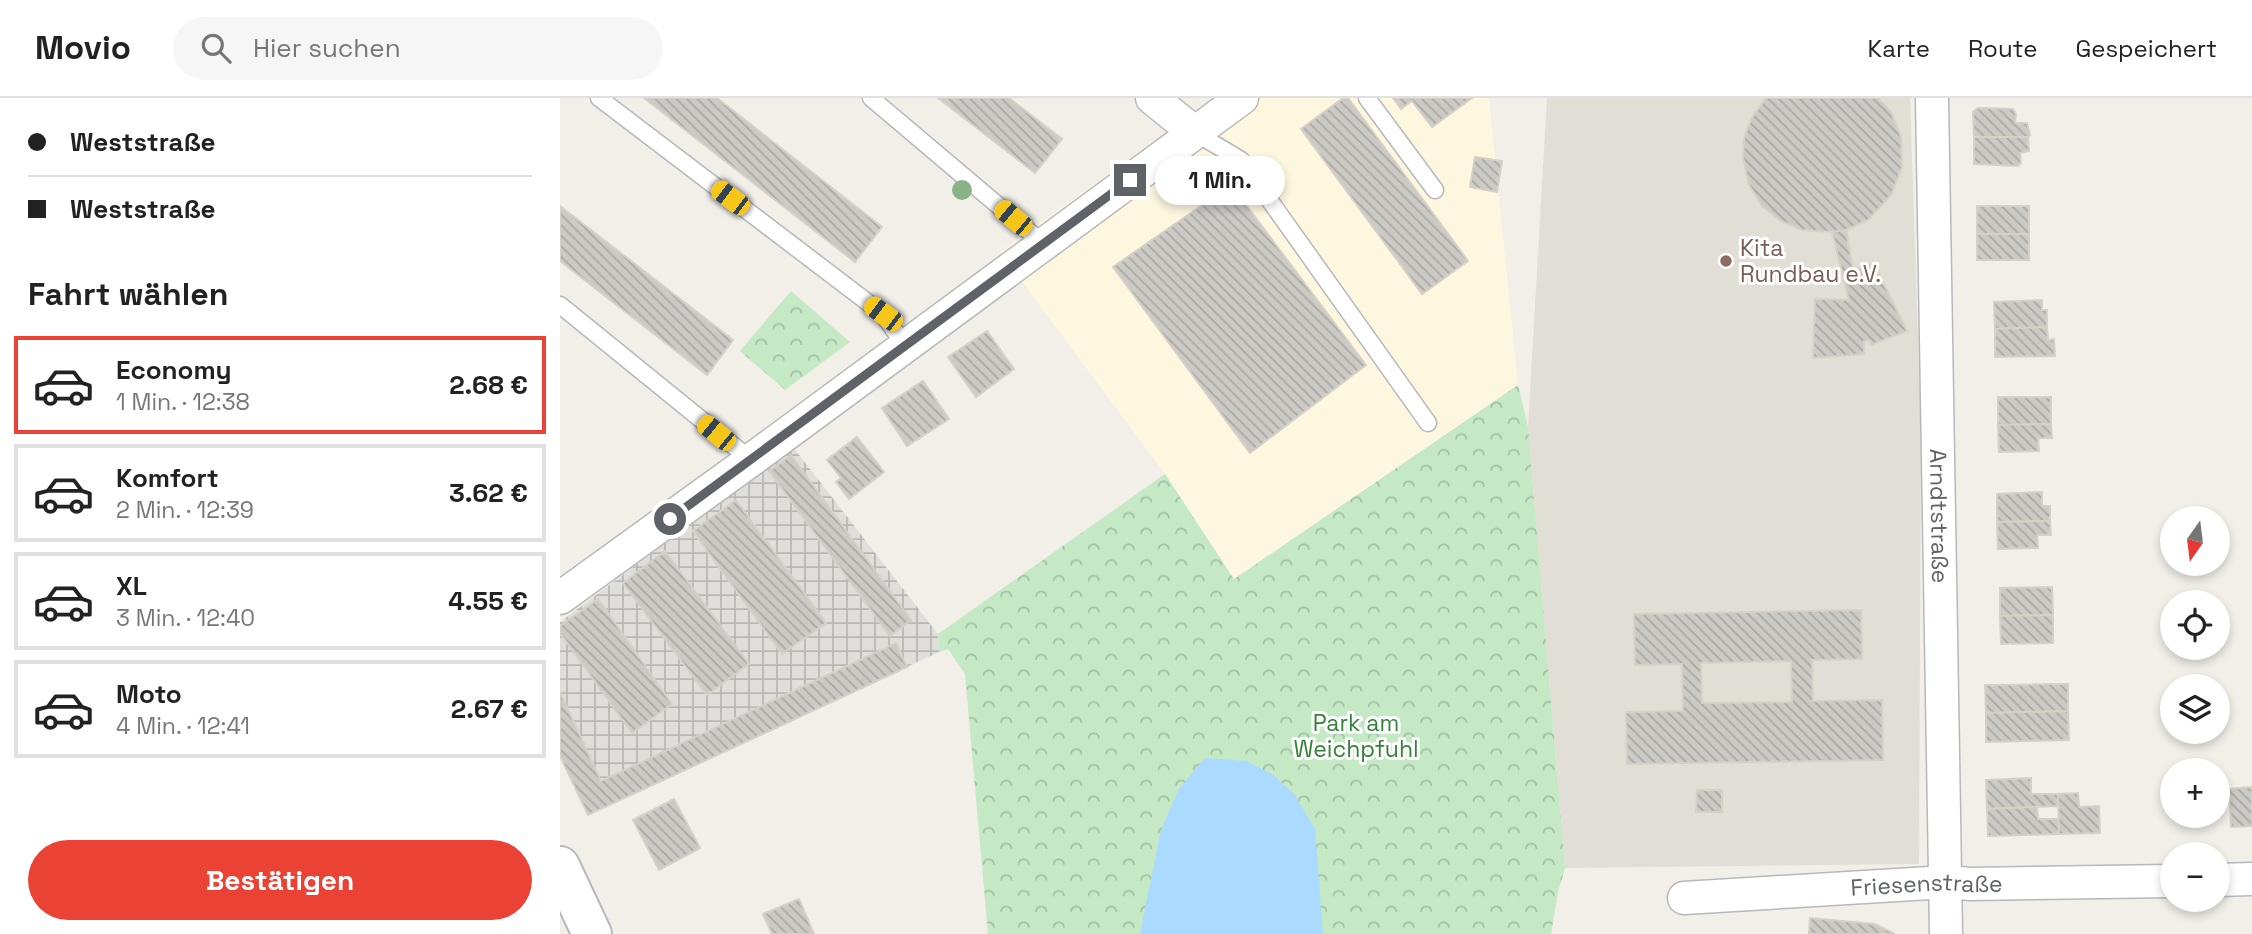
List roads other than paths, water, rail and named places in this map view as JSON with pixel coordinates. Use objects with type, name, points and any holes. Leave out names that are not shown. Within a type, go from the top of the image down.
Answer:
[{"type":"main road","points":[[560,866],[593,934]]},
{"type":"street","points":[[1152,98],[1194,132]]},
{"type":"street","points":[[560,598],[1242,98]]},
{"type":"street","name":"Arndtstraße","points":[[1933,98],[1946,934]]},
{"type":"street","points":[[2230,880],[2252,879]]},
{"type":"street","name":"Friesenstraße","points":[[1684,898],[1946,882],[2160,881]]},
{"type":"lane","points":[[599,98],[883,314],[905,346]]},
{"type":"lane","points":[[872,98],[1045,245]]},
{"type":"lane","points":[[1367,98],[1435,190]]},
{"type":"lane","points":[[1194,132],[1241,160],[1428,423]]},
{"type":"lane","points":[[560,305],[751,460]]},
{"type":"water","points":[[1205,758],[1246,761],[1272,774],[1295,795],[1315,829],[1323,934],[1140,934],[1161,830],[1179,789]]},
{"type":"place","name":"Kita Rundbau e.V.","points":[[1726,261]]},
{"type":"park label","name":"Park am Weichpfuhl","points":[[1356,736]]}]
